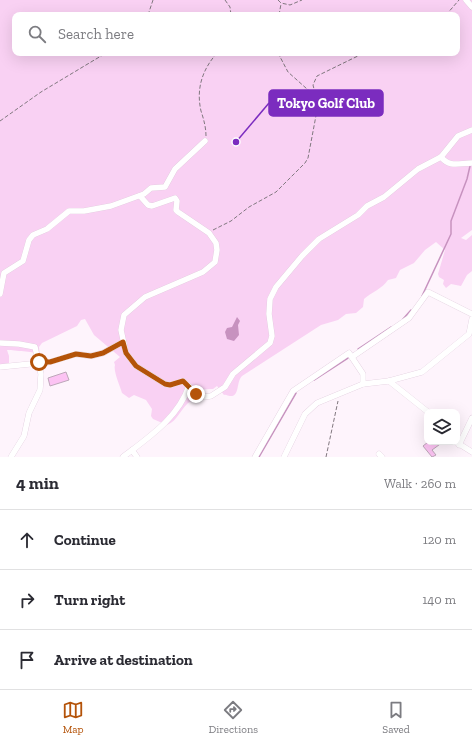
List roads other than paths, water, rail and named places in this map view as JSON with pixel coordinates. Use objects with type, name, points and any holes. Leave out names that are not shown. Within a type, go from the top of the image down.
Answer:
[{"type":"street","points":[[466,0],[472,7]]},
{"type":"street","points":[[140,196],[148,205],[152,206],[175,198],[177,201],[176,210],[209,233],[216,243],[217,256],[211,266],[145,297],[124,315],[121,330],[126,353],[136,366],[165,384],[170,385],[183,381],[196,394],[203,397],[211,396],[225,387],[233,374],[259,354],[270,343],[272,336],[269,314],[270,299],[276,287],[319,239],[384,197],[418,169],[441,157],[458,136],[472,130]]},
{"type":"street","points":[[0,294],[4,273],[23,261],[29,240],[33,235],[51,226],[69,211],[84,211],[111,206],[140,196],[152,188],[165,187],[175,170],[205,141]]},
{"type":"street","points":[[441,157],[450,164],[470,163]]},
{"type":"street","points":[[352,357],[409,318],[428,292],[472,314]]},
{"type":"street","points":[[284,457],[305,414],[310,408],[317,403],[363,384],[377,381],[390,381],[422,372],[471,335],[472,319]]},
{"type":"street","points":[[0,367],[50,362],[76,354],[91,356],[103,353],[123,342]]},
{"type":"street","points":[[0,343],[35,347],[41,379],[40,390],[29,413],[24,436],[11,457]]},
{"type":"street","points":[[255,457],[293,391],[349,353],[363,374],[363,384]]},
{"type":"street","points":[[390,381],[424,409]]},
{"type":"street","points":[[123,457],[172,415],[182,404],[189,386]]},
{"type":"street","points":[[460,440],[472,418]]},
{"type":"street","points":[[460,445],[472,452]]},
{"type":"street","points":[[132,450],[136,457]]},
{"type":"waterway","points":[[422,296],[451,234],[451,221],[467,179],[470,166]]},
{"type":"waterway","points":[[403,319],[411,310]]},
{"type":"waterway","points":[[358,349],[391,327]]},
{"type":"waterway","points":[[314,380],[348,358]]},
{"type":"waterway","points":[[259,457],[296,393]]},
{"type":"place","name":"Tokyo Golf Club","points":[[236,142]]}]
